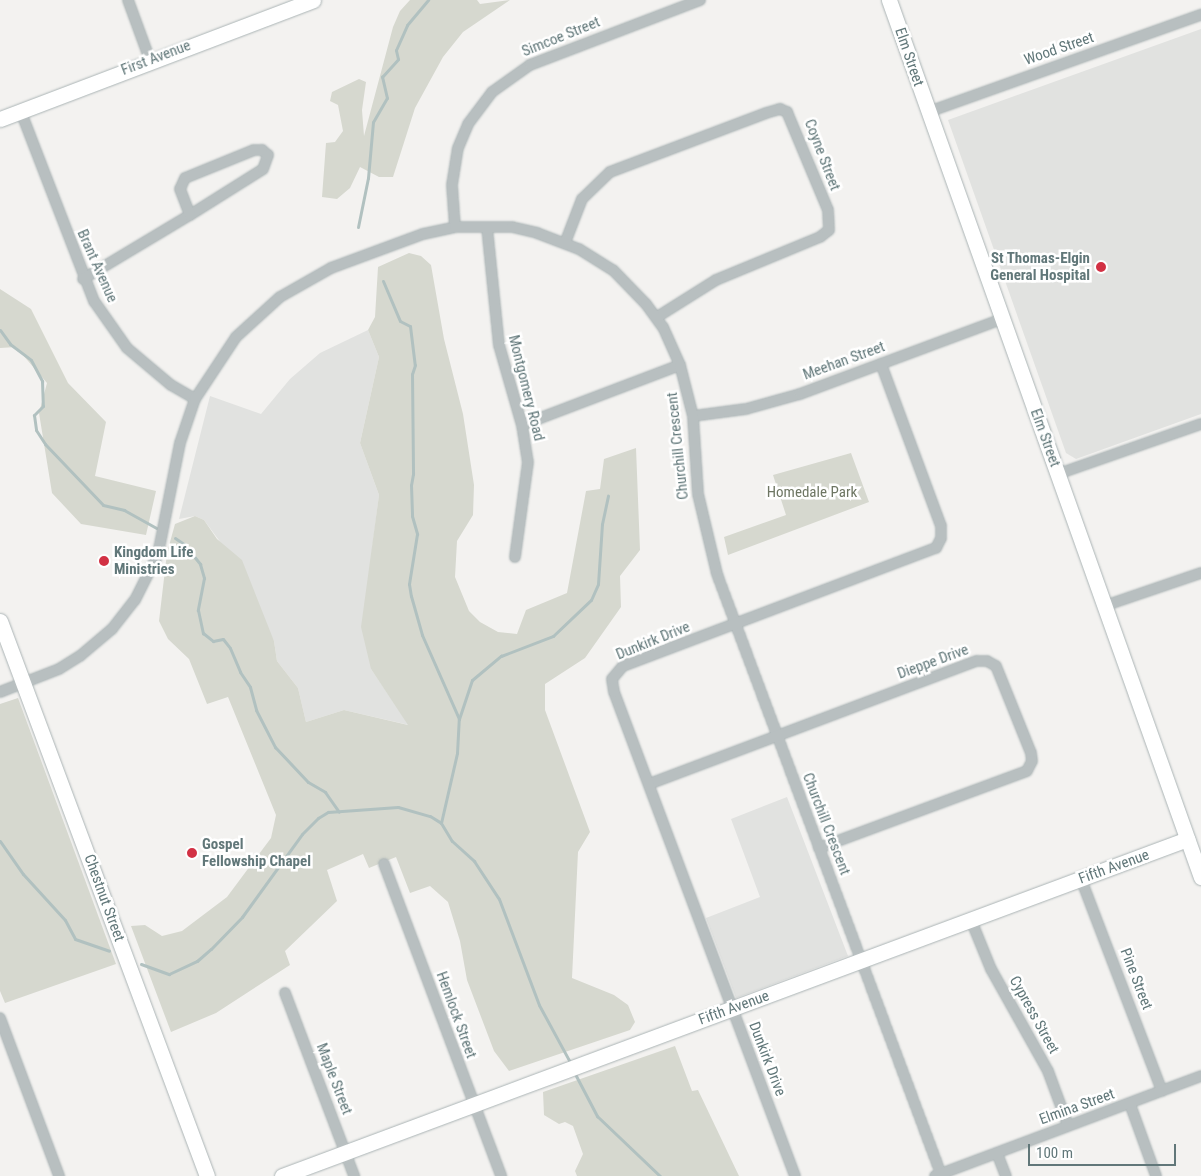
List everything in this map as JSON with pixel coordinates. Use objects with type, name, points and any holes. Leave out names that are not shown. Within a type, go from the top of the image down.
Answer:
[{"type":"street","points":[[128,0],[150,60]]},
{"type":"street","name":"First Avenue","points":[[0,119],[150,60],[313,0]]},
{"type":"street","name":"Simcoe Street","points":[[455,227],[452,185],[458,148],[468,124],[492,92],[530,64],[700,0]]},
{"type":"street","name":"Elm Street","points":[[889,0],[1201,877]]},
{"type":"street","name":"Wood Street","points":[[928,112],[1201,14]]},
{"type":"street","name":"Coyne Street","points":[[566,243],[582,199],[610,172],[766,113],[780,109],[787,112],[795,124],[829,215],[829,230],[820,237],[716,280],[657,317]]},
{"type":"street","name":"Brant Avenue","points":[[21,112],[83,279],[94,301],[128,348],[165,380],[195,398]]},
{"type":"street","points":[[83,279],[190,214],[263,169],[268,155],[262,150],[254,150],[184,178],[180,189],[190,214]]},
{"type":"street","name":"Montgomery Road","points":[[487,226],[499,345],[522,425],[528,478],[515,557]]},
{"type":"street","name":"Churchill Crescent","points":[[0,692],[59,669],[88,650],[112,629],[135,600],[158,554],[180,443],[195,398],[236,337],[290,291],[331,268],[423,234],[455,227],[512,227],[566,243],[614,270],[657,317],[680,365],[693,416],[695,470],[702,517],[736,624],[861,960],[938,1175]]},
{"type":"street","name":"Meehan Street","points":[[693,416],[758,406],[1002,319]]},
{"type":"street","name":"Dunkirk Drive","points":[[795,1176],[614,692],[613,675],[623,666],[930,552],[940,542],[941,526],[880,364]]},
{"type":"street","points":[[522,425],[680,365]]},
{"type":"street","points":[[1058,474],[1201,424]]},
{"type":"street","points":[[1104,606],[1201,573]]},
{"type":"street","name":"Chestnut Street","points":[[0,621],[207,1176]]},
{"type":"street","name":"Dieppe Drive","points":[[649,784],[985,660],[999,669],[1031,753],[1030,766],[1022,774],[818,848]]},
{"type":"street","name":"Fifth Avenue","points":[[282,1176],[1187,839]]},
{"type":"street","name":"Hemlock Street","points":[[384,864],[501,1176]]},
{"type":"street","name":"Pine Street","points":[[1081,879],[1162,1091]]},
{"type":"street","name":"Cypress Street","points":[[971,920],[991,968],[1048,1071],[1068,1125]]},
{"type":"street","name":"Maple Street","points":[[285,992],[354,1176]]},
{"type":"street","points":[[0,1018],[59,1176]]},
{"type":"street","name":"Elmina Street","points":[[938,1175],[1201,1076]]},
{"type":"street","points":[[1130,1104],[1156,1176]]},
{"type":"street","points":[[997,1153],[1006,1176]]},
{"type":"shaded area","name":"St Thomas-Elgin General Hospital","points":[[1201,29],[1201,414],[1076,459],[1066,453],[948,120]]},
{"type":"shaded area","points":[[368,330],[379,357],[360,443],[379,495],[371,558],[371,669],[409,725],[344,710],[306,722],[298,688],[277,661],[274,641],[221,543],[204,520],[195,516],[179,519],[210,396],[261,414],[290,379],[320,353]]},
{"type":"shaded area","points":[[787,797],[848,956],[736,998],[706,918],[760,897],[731,819]]},
{"type":"green space","points":[[410,0],[477,0],[480,4],[510,0],[463,32],[443,57],[415,108],[393,177],[379,177],[360,167],[350,188],[337,199],[322,197],[326,143],[335,142],[343,131],[338,105],[330,101],[332,92],[359,79],[366,82],[362,110],[364,136],[393,27],[400,11]]},
{"type":"green space","points":[[409,253],[421,256],[431,265],[444,339],[463,414],[474,485],[473,515],[457,541],[455,577],[469,611],[480,622],[498,632],[517,634],[526,610],[567,593],[586,491],[600,489],[604,459],[636,448],[640,550],[620,576],[621,607],[585,658],[545,684],[545,710],[590,832],[578,852],[572,978],[614,995],[628,1005],[635,1022],[630,1030],[509,1071],[494,1051],[467,980],[460,941],[448,902],[430,886],[410,893],[396,857],[369,868],[363,854],[327,870],[337,901],[285,951],[290,965],[216,1013],[171,1032],[131,926],[145,925],[162,936],[182,931],[227,897],[271,838],[276,815],[228,697],[207,704],[189,659],[168,639],[159,621],[167,553],[175,524],[195,516],[204,520],[217,539],[242,560],[274,641],[277,661],[298,688],[306,722],[344,710],[408,725],[371,669],[361,627],[379,495],[360,443],[379,357],[368,330],[375,317],[378,267]]},
{"type":"green space","points":[[0,289],[31,309],[68,383],[106,422],[95,476],[156,491],[146,535],[81,524],[52,493],[39,413],[47,383],[16,347],[0,348]]},
{"type":"green space","name":"Homedale Park","points":[[851,453],[869,502],[728,555],[724,537],[786,515],[773,475]]},
{"type":"green space","points":[[18,698],[116,964],[5,1003],[0,991],[0,704]]},
{"type":"green space","points":[[675,1046],[692,1091],[698,1090],[739,1176],[577,1176],[575,1171],[583,1154],[573,1126],[565,1122],[559,1124],[544,1115],[543,1092]]},
{"type":"waterway","points":[[358,227],[368,178],[373,122],[387,98],[382,77],[398,59],[396,50],[407,25],[428,0]]},
{"type":"waterway","points":[[383,281],[400,321],[410,326],[415,365],[412,374],[413,474],[411,485],[412,516],[417,534],[409,584],[411,596],[422,635],[459,719]]},
{"type":"waterway","points":[[0,330],[10,344],[31,360],[42,381],[43,406],[34,415],[36,430],[45,444],[103,505],[124,510],[156,528]]},
{"type":"waterway","points":[[441,823],[457,753],[459,719],[472,680],[501,656],[553,636],[591,600],[598,584],[602,524],[608,496]]},
{"type":"waterway","points":[[175,538],[184,544],[200,564],[204,578],[198,610],[203,633],[213,641],[223,639],[230,648],[240,672],[250,687],[256,710],[275,747],[308,782],[325,792],[339,812]]},
{"type":"waterway","points":[[141,964],[169,974],[197,961],[242,917],[302,834],[318,818],[328,812],[398,807],[430,816],[441,823],[452,841],[474,861],[499,899],[539,1005],[571,1064]]},
{"type":"waterway","points":[[0,841],[23,874],[65,920],[75,939],[109,951]]},
{"type":"waterway","points":[[574,1072],[597,1116],[660,1176]]},
{"type":"place","name":"St Thomas-Elgin General Hospital","points":[[1101,267]]},
{"type":"place","name":"Kingdom Life Ministries","points":[[104,561]]},
{"type":"place","name":"Gospel Fellowship Chapel","points":[[192,853]]}]
